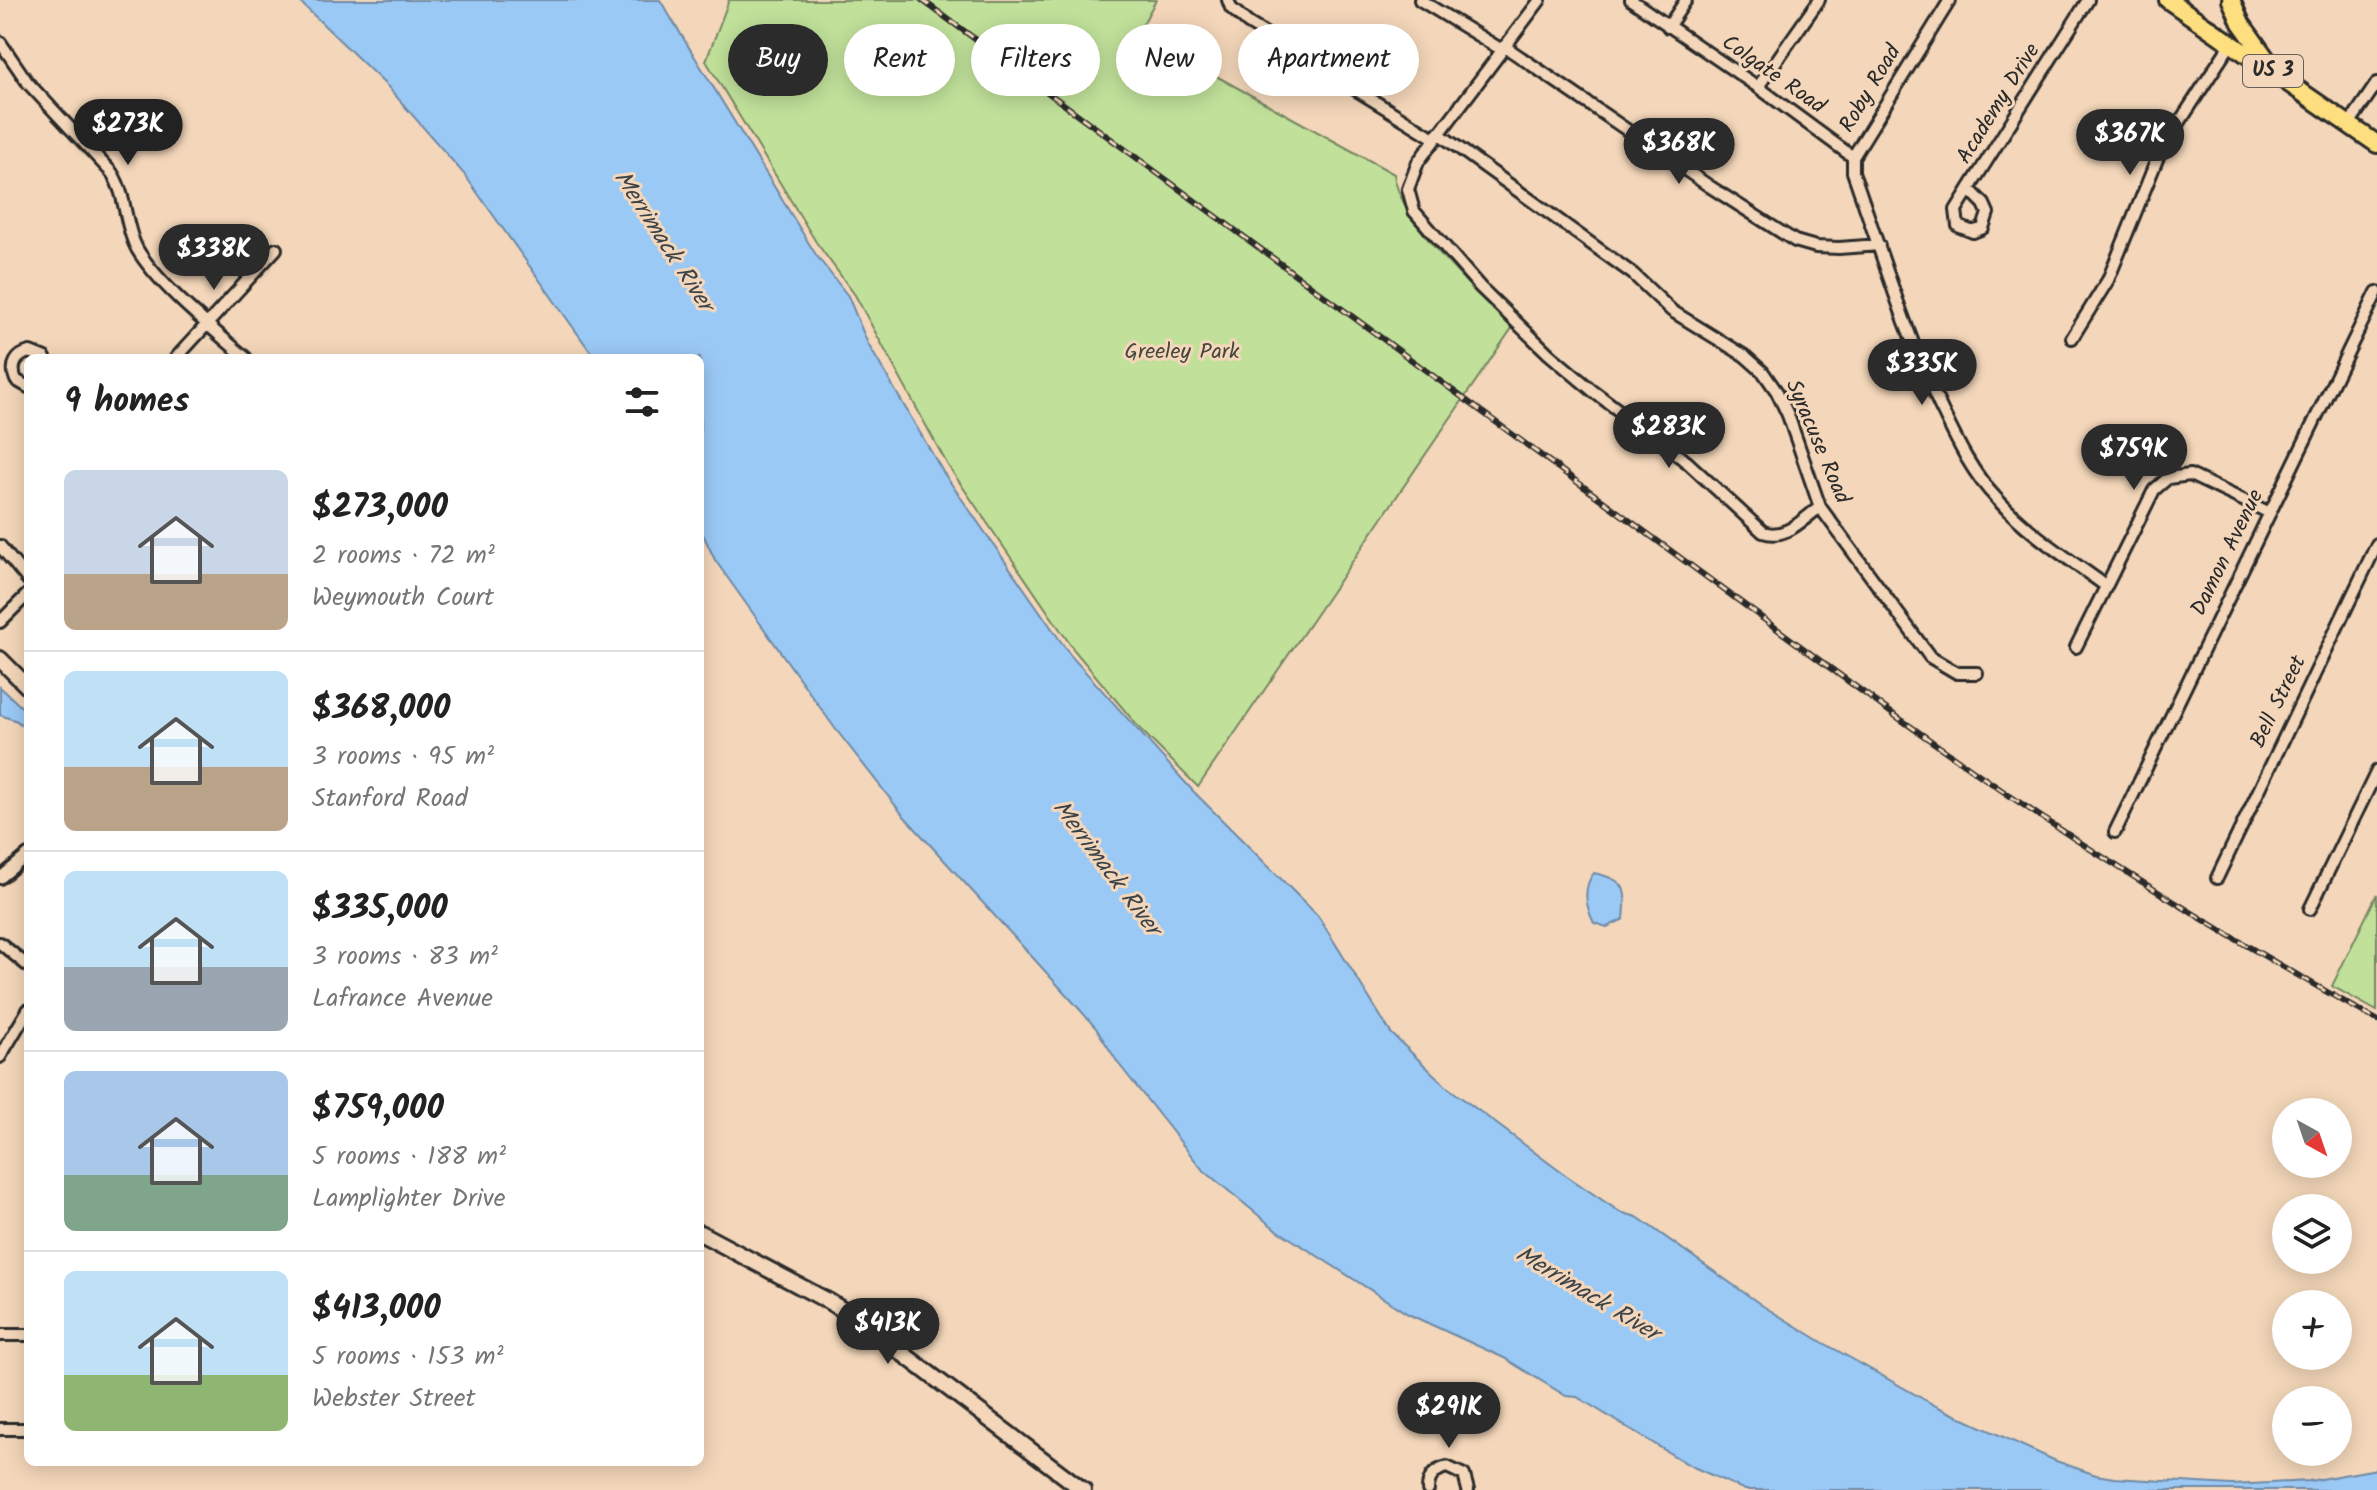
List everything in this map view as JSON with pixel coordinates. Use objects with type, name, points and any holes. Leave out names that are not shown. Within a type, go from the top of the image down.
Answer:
[{"type":"main road","name":"US 3","points":[[2168,0],[2377,144]]},
{"type":"main road","points":[[2231,0],[2248,34],[2279,75]]},
{"type":"main road","points":[[0,659],[24,683]]},
{"type":"main road","points":[[704,1235],[857,1319],[1083,1490]]},
{"type":"street","name":"Syracuse Road","points":[[1228,0],[1231,8],[1248,23],[1436,136],[1633,274],[1672,311],[1745,356],[1763,372],[1788,415],[1820,507],[1930,657],[1957,673],[1977,673]]},
{"type":"street","points":[[1420,0],[1503,48],[1795,241],[1816,247],[1879,245]]},
{"type":"street","points":[[1540,0],[1436,136],[1411,177],[1408,189],[1414,211],[1449,254],[1525,331],[1593,391],[1687,462],[1763,532],[1773,535],[1784,533],[1820,507]]},
{"type":"street","name":"Colgate Road","points":[[1631,0],[1853,157]]},
{"type":"street","points":[[1668,27],[1686,0]]},
{"type":"street","points":[[1758,87],[1819,0]]},
{"type":"street","name":"Roby Road","points":[[1853,157],[1950,0]]},
{"type":"street","name":"Academy Drive","points":[[1969,189],[2088,0]]},
{"type":"street","points":[[0,42],[28,83],[107,165],[120,188],[137,249],[156,273],[242,354]]},
{"type":"street","points":[[2072,338],[2108,280],[2160,152],[2232,42]]},
{"type":"street","points":[[2349,124],[2377,83]]},
{"type":"street","points":[[1853,157],[1853,172],[1902,319],[1970,464],[1997,500],[2013,515],[2106,586]]},
{"type":"street","points":[[180,354],[276,249]]},
{"type":"street","name":"Damon Avenue","points":[[2115,832],[2377,292]]},
{"type":"street","points":[[24,385],[16,380],[15,362],[24,353],[35,354]]},
{"type":"street","points":[[2076,647],[2154,490],[2168,478],[2190,475],[2270,513]]},
{"type":"street","name":"Bell Street","points":[[2217,878],[2374,557],[2377,544]]},
{"type":"street","points":[[0,546],[24,575]]},
{"type":"street","points":[[0,622],[24,598]]},
{"type":"street","points":[[2310,909],[2377,771]]},
{"type":"street","points":[[0,878],[24,858]]},
{"type":"street","points":[[0,943],[24,963]]},
{"type":"street","points":[[0,1057],[24,1017]]},
{"type":"street","points":[[0,1335],[24,1335]]},
{"type":"street","points":[[0,1429],[24,1429]]},
{"type":"street","points":[[1428,1490],[1430,1478],[1447,1467],[1464,1475],[1468,1490]]},
{"type":"green space","name":"Greeley Park","points":[[729,0],[1156,0],[1143,24],[1116,24],[1116,96],[1222,96],[1222,79],[1238,88],[1238,96],[1252,96],[1394,174],[1399,193],[1425,235],[1461,277],[1512,328],[1198,787],[1141,730],[1074,650],[947,464],[855,295],[816,242],[706,61]]},
{"type":"green space","points":[[2377,894],[2377,1011],[2332,986]]},
{"type":"water","name":"Merrimack River","points":[[298,0],[660,0],[816,255],[848,296],[868,344],[943,472],[1071,656],[1193,791],[1318,916],[1391,1033],[1447,1087],[1561,1172],[1620,1212],[1637,1217],[1763,1306],[1936,1406],[2056,1461],[2114,1478],[2232,1485],[2309,1481],[2377,1469],[2377,1490],[1745,1490],[1691,1466],[1577,1397],[1566,1396],[1504,1358],[1408,1314],[1274,1228],[1202,1169],[1118,1063],[1096,1028],[903,815],[834,727],[715,560],[704,537],[704,354],[592,354],[464,174],[388,87]]},
{"type":"water","points":[[0,687],[24,709],[24,727],[17,721],[0,715]]},
{"type":"water","points":[[1594,873],[1613,879],[1625,892],[1624,919],[1607,927],[1594,923],[1587,904],[1588,885]]},
{"type":"railway","points":[[922,0],[1969,768],[2170,900],[2377,1020]]}]
